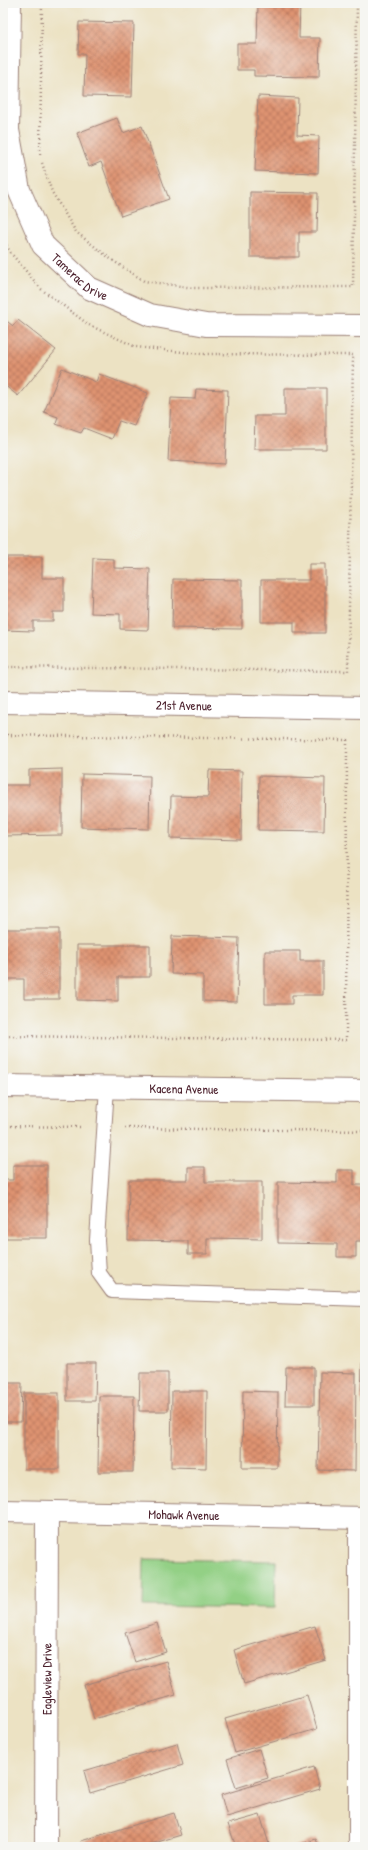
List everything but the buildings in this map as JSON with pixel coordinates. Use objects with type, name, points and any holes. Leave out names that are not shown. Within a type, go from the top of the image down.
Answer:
[{"type":"street","name":"Tamerac Drive","points":[[10,3],[8,130],[19,190],[43,245],[89,288],[150,316],[206,325],[365,326]]},
{"type":"street","name":"21st Avenue","points":[[3,702],[365,708]]},
{"type":"street","name":"Kacena Avenue","points":[[3,1086],[365,1091]]},
{"type":"street","name":"Mohawk Avenue","points":[[3,1511],[362,1518]]},
{"type":"street","name":"Eagleview Drive","points":[[46,1847],[47,1512]]},
{"type":"street","points":[[360,1847],[362,1518]]},
{"type":"lane","points":[[107,1087],[97,1240],[99,1273],[112,1291],[365,1299]]},
{"type":"path","points":[[42,3],[40,159],[52,192],[76,232],[112,260],[144,281],[194,288],[353,287],[358,3]]},
{"type":"path","points":[[3,238],[10,252],[41,289],[89,325],[136,347],[201,354],[353,355],[348,671],[3,667]]},
{"type":"path","points":[[3,735],[347,740],[347,755],[346,1040],[3,1036]]},
{"type":"path","points":[[3,1126],[365,1131]]},
{"type":"green space","points":[[144,1559],[276,1561],[275,1608],[143,1606]]}]
